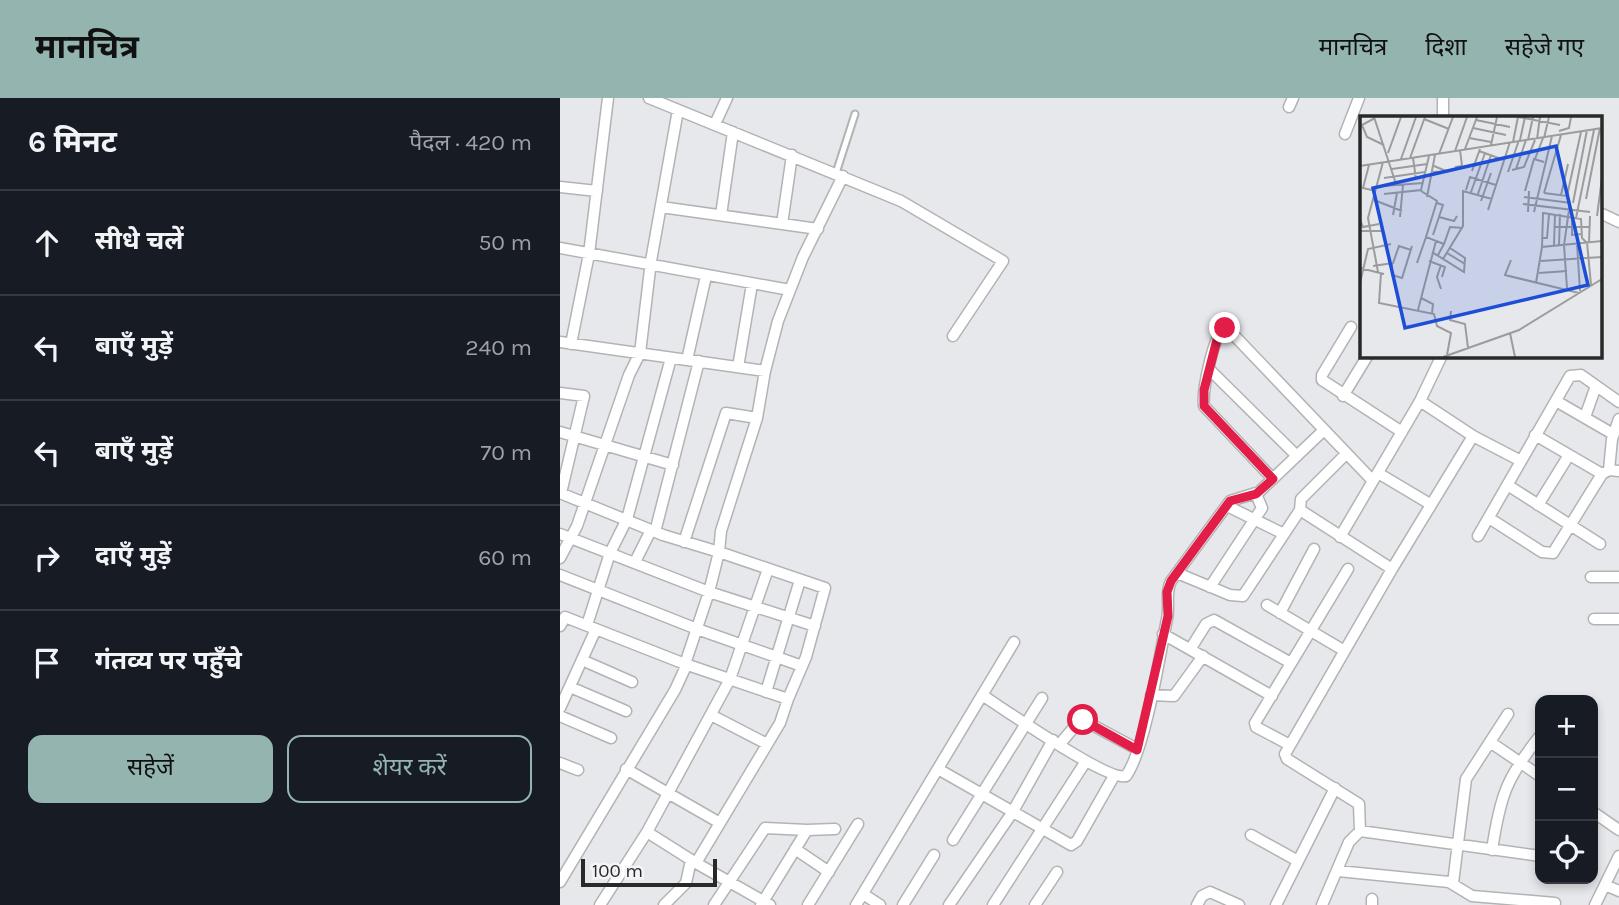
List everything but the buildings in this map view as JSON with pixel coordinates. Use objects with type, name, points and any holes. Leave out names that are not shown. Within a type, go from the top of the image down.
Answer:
[{"type":"street","points":[[608,98],[589,254],[565,343],[765,370]]},
{"type":"street","points":[[649,98],[792,155],[936,219],[1003,261],[953,336]]},
{"type":"street","points":[[715,124],[727,98]]},
{"type":"street","points":[[1345,134],[1359,98]]},
{"type":"street","points":[[1443,98],[1443,116]]},
{"type":"street","points":[[560,558],[565,536],[585,503],[629,375],[640,353],[650,265],[678,110]]},
{"type":"street","points":[[721,215],[733,132]]},
{"type":"street","points":[[782,223],[792,155]]},
{"type":"street","points":[[560,882],[686,664],[709,592],[721,531],[757,418],[765,370],[790,290],[839,175]]},
{"type":"street","points":[[560,187],[597,191]]},
{"type":"street","points":[[661,207],[818,229]]},
{"type":"street","points":[[1602,214],[1619,222]]},
{"type":"street","points":[[560,248],[790,290]]},
{"type":"street","points":[[687,360],[706,276]]},
{"type":"street","points":[[738,367],[752,284]]},
{"type":"street","points":[[1351,327],[1321,378],[1343,396],[1402,432]]},
{"type":"street","points":[[1273,479],[1206,411],[1203,400],[1209,369],[1219,332],[1227,328],[1346,454],[1376,477],[1430,504]]},
{"type":"street","points":[[1343,396],[1367,357]]},
{"type":"street","points":[[1340,537],[1420,401],[1442,357]]},
{"type":"street","points":[[560,708],[566,688],[582,660],[610,553],[627,519],[671,358]]},
{"type":"street","points":[[635,562],[653,531],[699,361]]},
{"type":"street","points":[[1209,369],[1297,456]]},
{"type":"street","points":[[1478,537],[1509,486],[1535,435],[1573,374],[1581,375],[1619,402]]},
{"type":"street","points":[[1585,417],[1596,386]]},
{"type":"street","points":[[560,393],[584,396],[560,493],[653,531],[825,588],[802,666],[780,723],[694,862],[686,883],[664,905]]},
{"type":"street","points":[[1420,401],[1473,436],[1521,461]]},
{"type":"street","points":[[1556,401],[1613,434]]},
{"type":"street","points":[[684,542],[726,413],[757,418]]},
{"type":"street","points":[[1489,518],[1549,554],[1556,551],[1570,526],[1610,472],[1613,434],[1619,419]]},
{"type":"street","points":[[982,695],[1086,761],[1114,776],[1126,776],[1137,750],[1151,695],[1168,616],[1168,587],[1234,498],[1256,494],[1324,430]]},
{"type":"street","points":[[560,432],[673,465]]},
{"type":"street","points":[[1535,435],[1569,455],[1610,472]]},
{"type":"street","points":[[1322,905],[1349,842],[1360,831],[1359,804],[1286,757],[1288,744],[1473,436]]},
{"type":"street","points":[[1177,573],[1234,597],[1242,596],[1300,510],[1301,499],[1346,454]]},
{"type":"street","points":[[1538,505],[1569,455]]},
{"type":"street","points":[[1509,486],[1600,544]]},
{"type":"street","points":[[1210,587],[1255,519],[1262,504],[1256,494]]},
{"type":"street","points":[[1227,506],[1284,534]]},
{"type":"street","points":[[1300,510],[1392,569]]},
{"type":"street","points":[[565,536],[709,592],[815,626]]},
{"type":"street","points":[[1280,613],[1314,549]]},
{"type":"street","points":[[600,905],[647,832],[730,679],[768,569]]},
{"type":"street","points":[[1288,744],[1255,726],[1348,569]]},
{"type":"street","points":[[560,575],[696,629],[802,666]]},
{"type":"street","points":[[1591,577],[1619,577]]},
{"type":"street","points":[[766,692],[800,580]]},
{"type":"street","points":[[1267,606],[1343,650]]},
{"type":"street","points":[[560,626],[565,617],[686,664],[788,699]]},
{"type":"street","points":[[1594,619],[1619,619]]},
{"type":"street","points":[[1191,648],[1206,624],[1214,620],[1291,663]]},
{"type":"street","points":[[1163,634],[1272,696]]},
{"type":"street","points":[[856,905],[1014,642]]},
{"type":"street","points":[[1151,695],[1174,696],[1203,656]]},
{"type":"street","points":[[582,660],[632,681]]},
{"type":"street","points":[[566,688],[626,711]]},
{"type":"street","points":[[953,840],[1024,722],[1042,698]]},
{"type":"street","points":[[1452,883],[1466,779],[1508,714]]},
{"type":"street","points":[[711,715],[767,744]]},
{"type":"street","points":[[560,716],[611,738]]},
{"type":"street","points":[[949,905],[1012,813],[1056,742],[1081,719],[1137,750]]},
{"type":"street","points":[[1490,742],[1535,773]]},
{"type":"street","points":[[1492,850],[1502,795],[1519,762],[1535,742]]},
{"type":"street","points":[[993,905],[1086,761]]},
{"type":"street","points":[[560,763],[578,770]]},
{"type":"street","points":[[626,769],[720,823]]},
{"type":"street","points":[[938,769],[981,796],[1071,845],[1075,843],[1114,776]]},
{"type":"street","points":[[1276,905],[1335,788]]},
{"type":"street","points":[[1598,815],[1619,830]]},
{"type":"street","points":[[807,905],[858,824]]},
{"type":"street","points":[[714,905],[765,828],[835,829]]},
{"type":"street","points":[[647,832],[765,904],[807,830]]},
{"type":"street","points":[[1360,831],[1535,855]]},
{"type":"street","points":[[1251,835],[1298,861]]},
{"type":"street","points":[[794,849],[829,872]]},
{"type":"street","points":[[903,905],[934,855]]},
{"type":"street","points":[[1595,905],[1619,856]]},
{"type":"street","points":[[1338,871],[1452,883],[1469,896],[1489,901],[1555,903]]},
{"type":"street","points":[[1035,905],[1057,872]]},
{"type":"street","points":[[1605,885],[1619,891]]},
{"type":"street","points":[[1197,905],[1207,892],[1240,905]]},
{"type":"street","points":[[863,894],[880,905]]},
{"type":"lane","points":[[839,175],[855,114]]},
{"type":"route","points":[[1083,720],[1137,750],[1168,616],[1167,592],[1171,581],[1230,501],[1256,494],[1273,479],[1210,416],[1204,406],[1204,390],[1219,332],[1225,328]]}]
